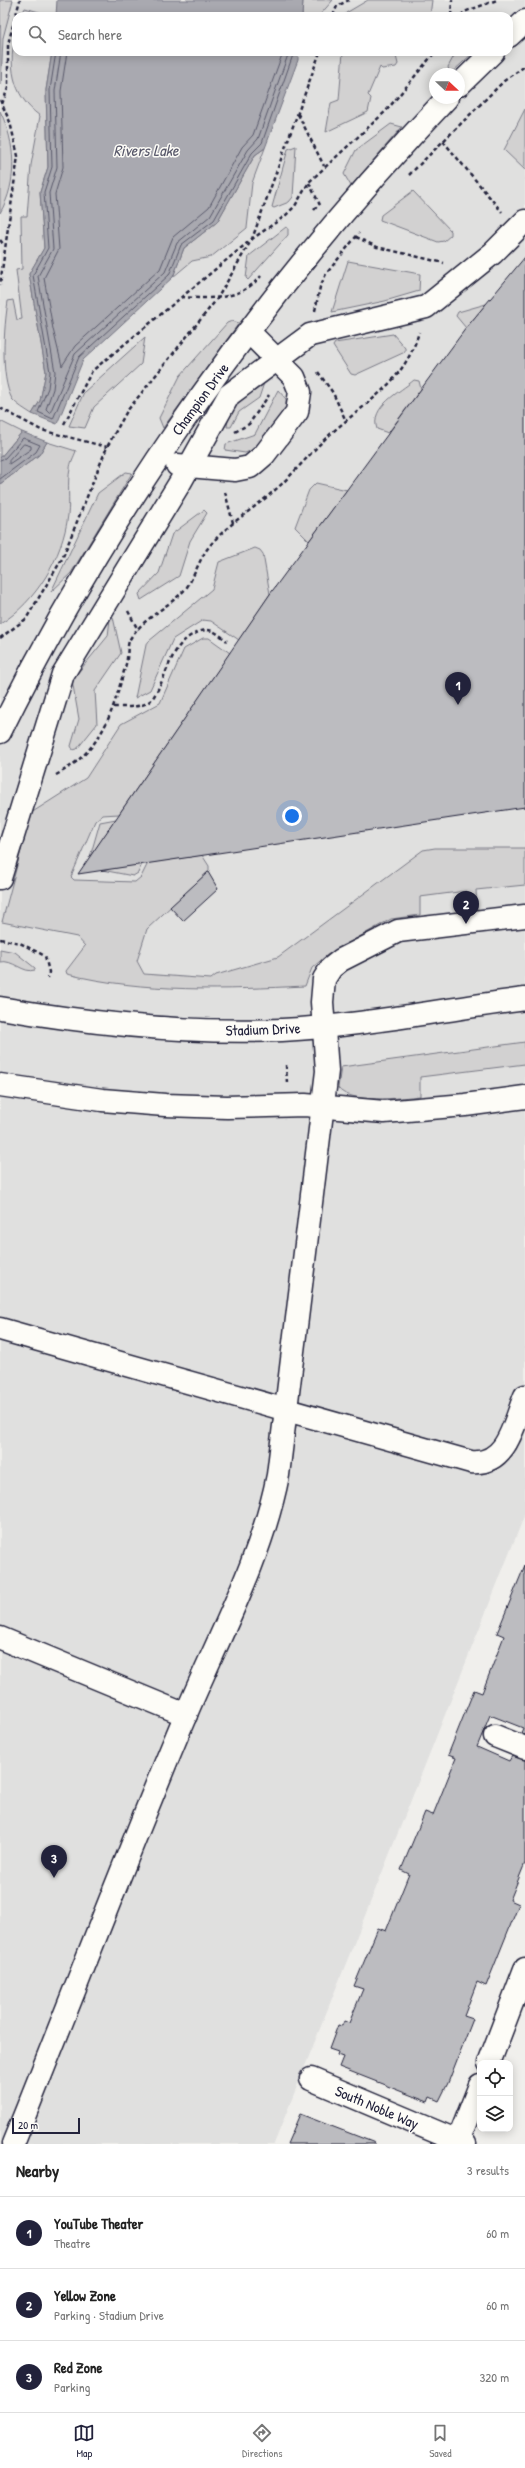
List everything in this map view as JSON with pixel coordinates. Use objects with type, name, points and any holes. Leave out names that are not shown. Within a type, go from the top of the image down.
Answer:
[{"type":"street","points":[[513,32],[525,21]]},
{"type":"street","points":[[465,79],[489,56]]},
{"type":"street","name":"Champion Drive","points":[[0,732],[82,582],[156,463],[249,332],[311,252],[362,190],[441,104]]},
{"type":"street","points":[[0,878],[63,674],[189,466],[229,395],[310,335],[426,307],[493,253],[521,225]]},
{"type":"street","points":[[156,463],[219,469],[242,469],[257,462],[297,412],[300,401],[299,385],[294,377],[249,332]]},
{"type":"street","points":[[13,2144],[186,1715],[261,1539],[272,1508],[278,1475],[327,1066],[322,988],[326,974],[340,960],[387,935],[398,931],[525,916]]},
{"type":"street","name":"Stadium Drive","points":[[0,1008],[91,1022],[163,1029],[257,1031],[324,1026],[525,999]]},
{"type":"street","points":[[0,1085],[102,1100],[158,1105],[227,1107],[322,1106],[364,1110],[404,1111],[525,1097]]},
{"type":"street","points":[[0,1329],[481,1463],[490,1461],[504,1447],[525,1396]]},
{"type":"street","points":[[0,1638],[186,1715]]},
{"type":"street","points":[[495,1736],[525,1748]]},
{"type":"street","points":[[489,2060],[525,1969]]},
{"type":"street","name":"South Noble Way","points":[[311,2079],[462,2143]]},
{"type":"street","points":[[462,2143],[477,2095]]},
{"type":"path","points":[[17,12],[20,0]]},
{"type":"path","points":[[335,12],[337,6],[349,0]]},
{"type":"path","points":[[451,12],[452,0]]},
{"type":"path","points":[[464,12],[497,0]]},
{"type":"path","points":[[2,104],[8,88],[8,44],[12,29]]},
{"type":"path","points":[[0,638],[26,619],[62,559],[107,447],[127,411],[216,299],[252,239],[319,56]]},
{"type":"path","points":[[64,424],[92,371],[252,239],[285,216],[295,206],[309,182],[324,166],[386,111],[433,56]]},
{"type":"path","points":[[407,178],[504,81],[525,66]]},
{"type":"path","points":[[0,100],[10,122],[18,156],[4,245],[0,285]]},
{"type":"path","points":[[298,114],[324,166]]},
{"type":"path","points":[[443,141],[521,225]]},
{"type":"path","points":[[309,182],[322,210]]},
{"type":"path","points":[[310,216],[319,204]]},
{"type":"path","points":[[346,421],[333,393],[315,367],[310,335],[320,287],[326,274],[360,231]]},
{"type":"path","points":[[351,234],[377,247],[430,261],[450,264]]},
{"type":"path","points":[[0,240],[4,245]]},
{"type":"path","points":[[181,297],[216,299],[251,288],[266,270]]},
{"type":"path","points":[[27,791],[71,767],[91,750],[106,726],[114,707],[128,656],[129,641],[138,630],[186,587],[209,547],[233,523],[269,495],[324,440],[392,382],[406,365],[413,352],[426,307]]},
{"type":"path","points":[[232,434],[249,424],[260,411],[269,395],[275,378],[277,360]]},
{"type":"path","points":[[0,408],[41,430],[107,447]]},
{"type":"path","points":[[219,469],[233,523]]},
{"type":"path","points":[[114,707],[134,707],[150,701],[161,684],[177,646],[186,639],[202,630],[213,630],[227,641]]},
{"type":"path","points":[[0,939],[20,943],[45,956],[49,972],[48,978]]},
{"type":"shaded area","points":[[0,0],[525,0],[525,1514],[274,2144],[0,2144]]},
{"type":"shaded area","points":[[0,0],[13,0],[3,38],[1,85]]},
{"type":"shaded area","points":[[303,0],[333,0],[322,12],[302,12]]},
{"type":"shaded area","points":[[368,0],[432,0],[430,12],[348,12]]},
{"type":"shaded area","points":[[25,8],[39,12],[23,12]]},
{"type":"shaded area","points":[[12,56],[51,56],[46,90],[48,167],[40,192],[44,248],[29,274],[46,372],[40,401],[32,414],[12,399],[8,389],[4,365],[4,338],[8,301],[13,300],[17,320],[22,319],[16,270],[22,269],[21,216],[27,216],[31,165],[40,116],[30,108],[23,98],[14,78]]},
{"type":"shaded area","points":[[343,56],[396,56],[398,64],[396,67],[382,69],[380,67],[368,95],[371,98],[368,112],[326,132],[331,103],[339,100]]},
{"type":"shaded area","points":[[454,56],[470,56],[457,68],[448,68]]},
{"type":"shaded area","points":[[525,109],[525,170],[504,150]]},
{"type":"shaded area","points":[[0,111],[9,136],[13,162],[10,188],[0,213]]},
{"type":"shaded area","points":[[391,124],[402,127],[351,186],[344,174],[356,150]]},
{"type":"shaded area","points":[[296,146],[293,197],[289,202],[274,208],[272,207],[288,149]]},
{"type":"shaded area","points":[[265,148],[252,183],[247,228],[211,257],[192,261],[173,277],[184,248],[217,222],[255,155]]},
{"type":"shaded area","points":[[413,191],[451,231],[451,235],[444,241],[438,242],[380,220],[381,215]]},
{"type":"shaded area","points":[[286,227],[288,228],[288,235],[248,280],[246,278],[249,256]]},
{"type":"shaded area","points":[[348,261],[420,274],[419,291],[385,301],[332,312]]},
{"type":"shaded area","points":[[486,304],[466,328],[456,316],[458,312]]},
{"type":"shaded area","points":[[232,321],[239,323],[163,428],[159,418],[180,376],[227,323]]},
{"type":"shaded area","points":[[393,334],[405,348],[405,352],[355,375],[351,374],[333,346],[335,343]]},
{"type":"shaded area","points":[[145,337],[141,364],[94,407],[85,428],[69,426],[84,392]]},
{"type":"shaded area","points":[[262,379],[265,380],[259,398],[239,412],[231,427],[227,427],[230,405],[257,389]]},
{"type":"shaded area","points":[[414,380],[419,381],[421,389],[388,433],[377,429],[377,414],[382,407],[394,395]]},
{"type":"shaded area","points":[[278,390],[286,399],[286,410],[255,449],[245,453],[225,450],[226,444],[255,434]]},
{"type":"shaded area","points":[[0,421],[22,432],[0,458]]},
{"type":"shaded area","points":[[47,442],[76,451],[69,474],[69,509],[65,531],[54,562],[46,577],[25,604],[0,624],[0,484],[39,455]]},
{"type":"shaded area","points":[[126,472],[132,473],[71,573],[51,592],[98,493]]},
{"type":"shaded area","points":[[316,483],[347,490],[309,541],[295,527],[309,490]]},
{"type":"shaded area","points":[[204,510],[207,513],[190,541],[179,576],[141,600],[139,594],[159,573],[172,534]]},
{"type":"shaded area","points":[[255,548],[260,550],[263,554],[270,594],[239,640],[211,621],[203,620],[173,639],[150,690],[135,698],[146,645],[149,641],[212,589],[219,562]]},
{"type":"shaded area","points":[[113,617],[121,653],[95,691],[97,724],[77,749],[73,750],[71,746],[79,719],[72,680],[108,636],[110,619]]},
{"type":"shaded area","points":[[203,638],[209,638],[230,653],[119,814],[102,815],[95,821],[71,877],[74,880],[135,882],[141,877],[148,863],[202,855],[209,866],[209,871],[147,929],[137,961],[144,974],[211,979],[216,975],[278,957],[423,850],[435,848],[525,848],[525,885],[476,890],[477,909],[469,909],[466,891],[420,897],[420,915],[391,919],[327,955],[312,968],[305,986],[186,989],[126,984],[67,974],[66,971],[85,946],[77,937],[2,922],[31,813],[86,778],[121,724],[160,703],[184,649]]},
{"type":"shaded area","points":[[116,819],[90,857],[100,822]]},
{"type":"shaded area","points":[[142,864],[138,873],[133,876],[102,870]]},
{"type":"shaded area","points":[[0,949],[15,952],[35,968],[35,970],[26,970],[9,963],[0,962]]},
{"type":"shaded area","points":[[525,1042],[525,1064],[420,1077],[420,1096],[389,1099],[364,1098],[344,1093],[338,1088],[341,1067]]},
{"type":"water","points":[[57,0],[303,0],[302,12],[56,12]]},
{"type":"water","name":"Rivers Lake","points":[[51,56],[298,56],[298,60],[265,148],[255,155],[217,222],[184,248],[173,277],[83,360],[57,424],[32,414],[40,401],[46,372],[29,274],[44,248],[40,192],[48,167],[46,90]]},
{"type":"water","points":[[22,432],[47,442],[39,455],[0,484],[0,458]]},
{"type":"building","points":[[525,257],[525,807],[78,874],[270,594],[466,328]]},
{"type":"building","points":[[208,872],[218,889],[183,921],[170,907]]},
{"type":"building","points":[[525,1565],[525,1735],[521,1733],[523,1728],[490,1715],[477,1747],[509,1761],[512,1756],[525,1760],[525,1863],[510,1900],[519,1904],[486,1986],[477,1982],[464,2016],[473,2019],[448,2083],[439,2101],[430,2097],[428,2102],[339,2067],[343,2057],[337,2055],[338,2052],[329,2049],[338,2025],[342,2026],[344,2021],[349,2023],[363,1989],[354,1986],[378,1928],[386,1931],[409,1874],[401,1870],[425,1812],[433,1815],[456,1758],[448,1755],[474,1690],[482,1693],[504,1636],[497,1633]]},
{"type":"building","points":[[300,2114],[375,2143],[375,2144],[287,2144]]},
{"type":"place","name":"YouTube Theater","points":[[458,705]]},
{"type":"place","name":"Yellow Zone","points":[[466,924]]},
{"type":"place","name":"Red Zone","points":[[54,1878]]}]
